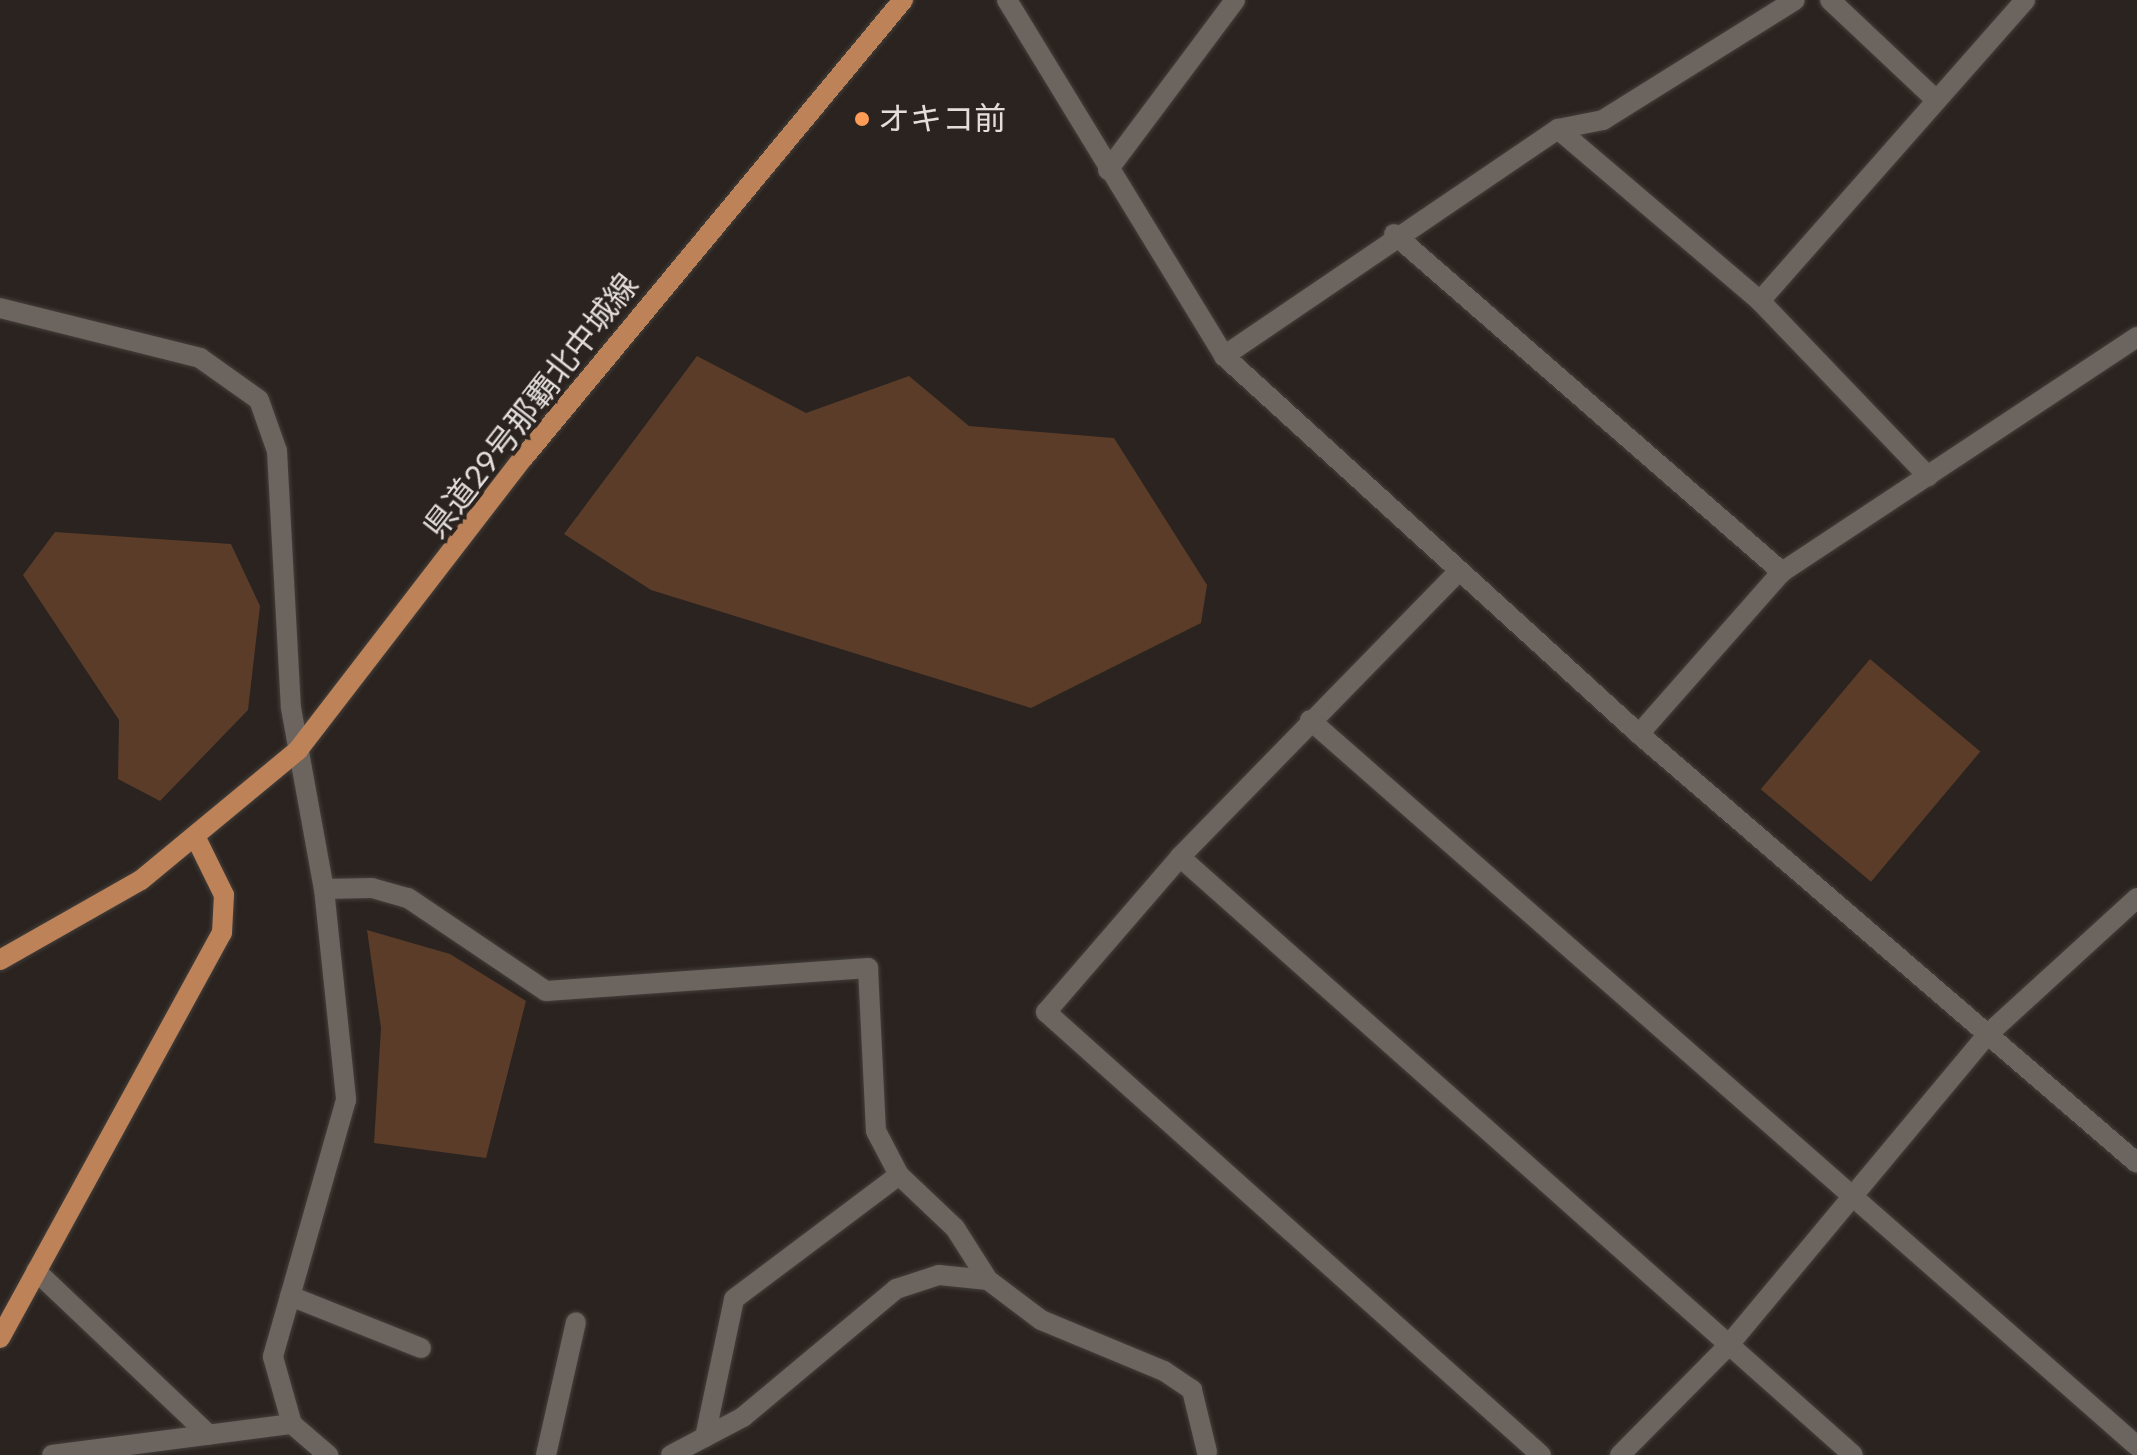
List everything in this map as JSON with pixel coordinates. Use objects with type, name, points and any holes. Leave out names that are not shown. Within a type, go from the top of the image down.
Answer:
[{"type":"main road","name":"県道29号那覇北中城線","points":[[0,960],[141,880],[196,838],[298,750],[524,457],[903,0]]},
{"type":"main road","points":[[0,1338],[222,933],[224,895],[196,838]]},
{"type":"street","points":[[1007,0],[1224,356],[1639,734],[2137,1163]]},
{"type":"street","points":[[1108,170],[1235,0]]},
{"type":"street","points":[[1224,356],[1394,234],[1558,129],[1603,120],[1795,0]]},
{"type":"street","points":[[1830,0],[1936,100]]},
{"type":"street","points":[[1760,301],[2025,0]]},
{"type":"street","points":[[1558,129],[1760,301],[1928,476]]},
{"type":"street","points":[[1394,234],[1782,572]]},
{"type":"street","points":[[0,308],[200,358],[259,400],[277,451],[298,750],[324,889],[346,1100],[273,1357],[292,1424],[328,1455]]},
{"type":"street","points":[[1639,734],[1782,572],[2137,337]]},
{"type":"street","points":[[1458,572],[1310,720],[1180,857],[1046,1012],[1541,1455]]},
{"type":"street","points":[[1310,720],[2137,1446]]},
{"type":"street","points":[[1180,857],[1727,1347],[1853,1455]]},
{"type":"street","points":[[324,889],[372,888],[408,898],[546,991],[868,968],[876,1131],[899,1175],[955,1228],[988,1280],[1041,1320],[1164,1371],[1192,1390],[1207,1452]]},
{"type":"street","points":[[1620,1455],[1727,1347],[1987,1035],[2137,898]]},
{"type":"street","points":[[705,1437],[734,1299],[899,1175]]},
{"type":"street","points":[[36,1271],[209,1435]]},
{"type":"street","points":[[671,1455],[743,1417],[896,1289],[939,1275],[988,1280]]},
{"type":"street","points":[[290,1296],[421,1348]]},
{"type":"street","points":[[546,1455],[576,1322]]},
{"type":"street","points":[[52,1455],[292,1424]]},
{"type":"shaded area","points":[[697,356],[806,413],[909,376],[969,426],[1114,438],[1207,585],[1201,623],[1031,708],[651,590],[564,534]]},
{"type":"shaded area","points":[[55,532],[231,544],[260,606],[248,710],[160,801],[118,779],[119,720],[23,575]]},
{"type":"shaded area","points":[[1870,659],[1980,752],[1871,882],[1761,789]]},
{"type":"shaded area","points":[[367,930],[450,954],[526,1001],[486,1158],[374,1143],[381,1028]]},
{"type":"place","name":"オキコ前","points":[[862,119]]}]
